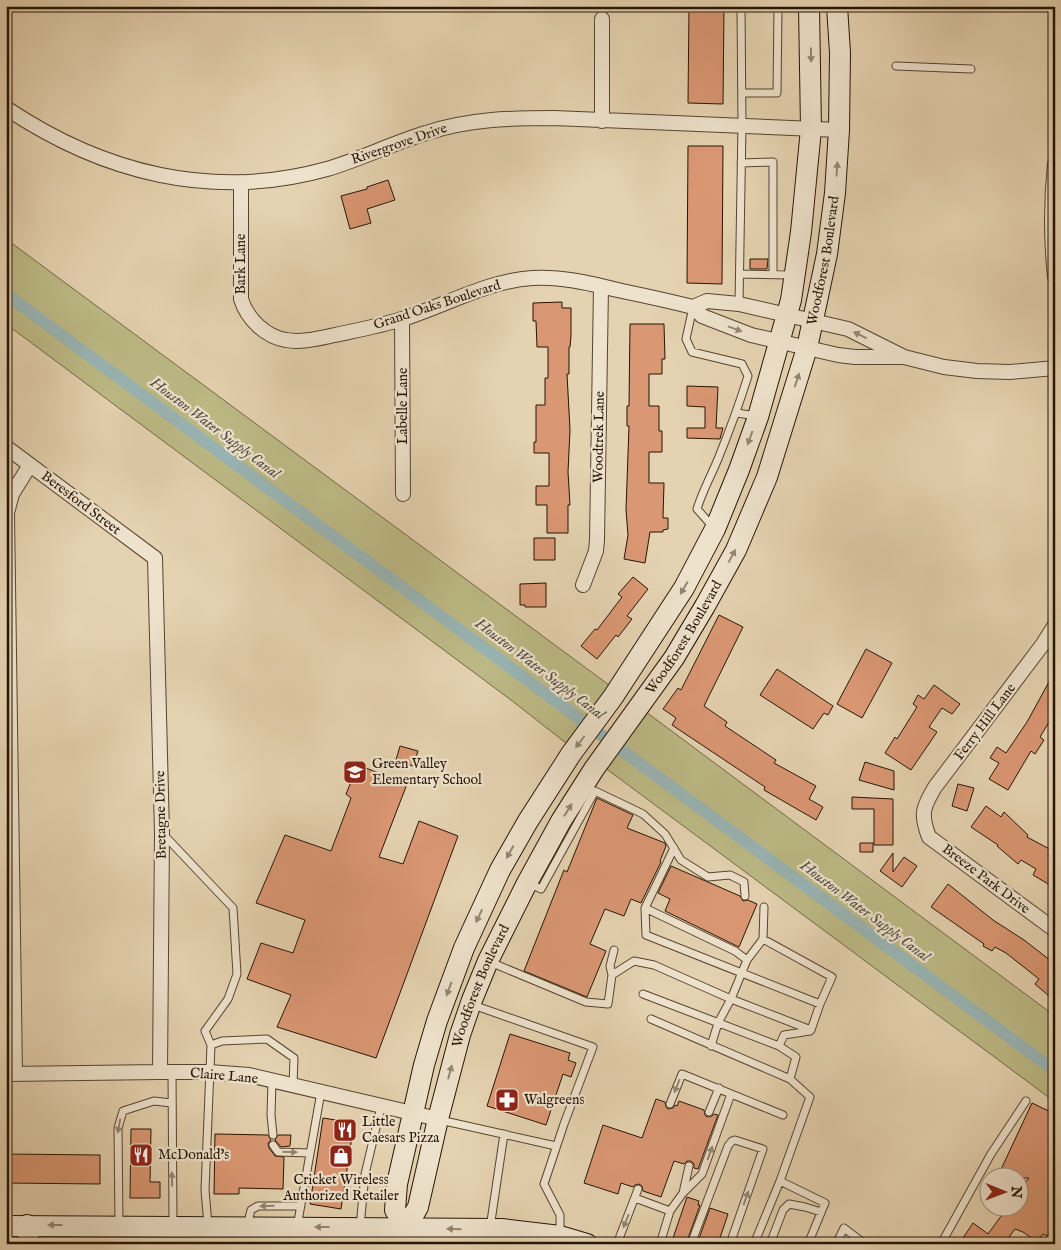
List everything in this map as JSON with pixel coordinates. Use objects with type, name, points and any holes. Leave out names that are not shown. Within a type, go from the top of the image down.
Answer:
[{"type":"main road","name":"Woodforest Boulevard","points":[[404,1236],[418,1207],[460,1035],[488,961],[544,852],[594,769],[674,658],[692,629],[736,550],[767,478],[807,348],[828,254],[835,193],[839,130],[840,53],[837,6]]},
{"type":"main road","name":"Woodforest Boulevard","points":[[404,1236],[395,1210],[397,1184],[412,1114],[437,1021],[464,948],[500,870],[528,820],[571,754],[613,697],[684,588],[714,529],[739,470],[758,417],[758,378],[779,341],[787,315],[801,232],[811,129],[809,7]]},
{"type":"main road","points":[[464,948],[488,961]]},
{"type":"main road","points":[[6,1226],[28,1235],[119,1226],[182,1233],[208,1227],[360,1228],[404,1236],[502,1229],[587,1244]]},
{"type":"street","points":[[602,19],[602,121]]},
{"type":"street","name":"Rivergrove Drive","points":[[6,108],[60,141],[132,169],[185,179],[241,182],[296,176],[326,169],[427,132],[457,124],[486,120],[519,118],[839,130]]},
{"type":"street","points":[[1055,164],[1051,217],[1055,277]]},
{"type":"street","name":"Bark Lane","points":[[241,182],[241,299],[244,310],[252,320],[270,334]]},
{"type":"street","name":"Grand Oaks Boulevard","points":[[270,334],[279,339],[298,341],[355,331],[402,319],[507,281],[533,278],[557,279],[601,286],[693,306],[707,302],[739,304],[848,329],[904,357],[944,367],[1010,372],[1055,368]]},
{"type":"street","name":"Woodtrek Lane","points":[[583,585],[592,562],[597,540],[601,286]]},
{"type":"street","name":"Grand Oaks Boulevard","points":[[693,306],[702,316],[751,335],[854,357],[904,357]]},
{"type":"street","name":"Labelle Lane","points":[[402,319],[403,494]]},
{"type":"street","name":"Beresford Street","points":[[6,447],[155,558]]},
{"type":"street","points":[[10,1074],[7,513],[12,494],[30,465]]},
{"type":"street","name":"Bretagne Drive","points":[[155,558],[166,1072]]},
{"type":"street","name":"Ferry Hill Lane","points":[[924,822],[924,806],[935,788],[1055,626]]},
{"type":"street","name":"Breeze Park Drive","points":[[924,822],[930,837],[1055,930]]},
{"type":"street","name":"Claire Lane","points":[[10,1074],[209,1072],[249,1075],[438,1120]]},
{"type":"lane","points":[[739,304],[742,125],[741,7],[809,7]]},
{"type":"lane","points":[[742,93],[777,93],[778,7]]},
{"type":"lane","points":[[896,66],[971,69]]},
{"type":"lane","points":[[741,163],[774,162],[773,274]]},
{"type":"lane","points":[[740,274],[795,275]]},
{"type":"lane","points":[[693,306],[686,340],[692,352],[742,364],[758,378],[730,426],[718,460],[701,494],[697,509],[714,529]]},
{"type":"lane","points":[[737,413],[758,417]]},
{"type":"lane","points":[[527,883],[541,888],[595,791],[643,814],[665,834],[681,860],[708,877],[730,874],[744,882],[745,896]]},
{"type":"lane","points":[[162,833],[233,908],[237,974],[228,999],[205,1031],[211,1045],[205,1190],[208,1227]]},
{"type":"lane","points":[[674,848],[645,908],[646,936],[820,1004]]},
{"type":"lane","points":[[711,1046],[718,1023],[743,974],[747,960],[763,939],[764,907]]},
{"type":"lane","points":[[645,908],[735,951],[747,960]]},
{"type":"lane","points":[[763,939],[832,978],[811,1030]]},
{"type":"lane","points":[[488,961],[586,1002],[608,1004],[612,975],[610,966],[614,950]]},
{"type":"lane","points":[[612,975],[634,961],[654,965],[731,999],[811,1030]]},
{"type":"lane","points":[[643,994],[779,1046],[796,1057],[790,1079]]},
{"type":"lane","points":[[471,1004],[593,1047],[544,1184],[560,1215],[560,1240]]},
{"type":"lane","points":[[651,1019],[790,1079],[810,1097],[780,1181],[754,1244]]},
{"type":"lane","points":[[779,1046],[784,1034],[811,1030]]},
{"type":"lane","points":[[211,1045],[222,1041],[267,1039],[294,1058],[293,1086]]},
{"type":"lane","points":[[166,1072],[171,1103],[182,1233]]},
{"type":"lane","points":[[670,1104],[682,1074],[783,1115]]},
{"type":"lane","points":[[272,1081],[271,1114],[273,1135]]},
{"type":"lane","points":[[709,1112],[719,1088]]},
{"type":"lane","points":[[297,1227],[320,1092]]},
{"type":"lane","points":[[660,1244],[670,1211],[683,1193],[702,1174],[731,1094]]},
{"type":"lane","points":[[941,1244],[991,1154],[1026,1100]]},
{"type":"lane","points":[[119,1226],[118,1128],[123,1111],[154,1101],[171,1103]]},
{"type":"lane","points":[[360,1228],[365,1174],[381,1107]]},
{"type":"lane","points":[[438,1120],[556,1146]]},
{"type":"lane","points":[[490,1229],[504,1134]]},
{"type":"lane","points":[[691,1244],[728,1146],[732,1140],[735,1140],[763,1150],[730,1244]]},
{"type":"lane","points":[[273,1145],[278,1152],[310,1153]]},
{"type":"lane","points":[[683,1193],[689,1166]]},
{"type":"lane","points":[[780,1181],[825,1202],[808,1244]]},
{"type":"lane","points":[[617,1244],[638,1189]]},
{"type":"lane","points":[[635,1198],[670,1211]]},
{"type":"lane","points":[[770,1244],[782,1210],[788,1204],[821,1212]]},
{"type":"lane","points":[[247,1227],[251,1210],[258,1206],[300,1206]]},
{"type":"lane","points":[[836,1244],[844,1228],[866,1244]]},
{"type":"shaded area","points":[[6,239],[609,685],[566,743],[6,324]]},
{"type":"shaded area","points":[[646,712],[1055,1016],[1055,1102],[604,767]]},
{"type":"building","points":[[689,6],[724,6],[723,104],[688,103]]},
{"type":"building","points":[[688,146],[723,146],[722,284],[687,283]]},
{"type":"building","points":[[388,180],[395,200],[367,209],[371,223],[350,229],[341,196],[367,189],[367,187]]},
{"type":"building","points":[[750,259],[768,259],[767,269],[750,269]]},
{"type":"building","points":[[562,302],[562,308],[571,308],[569,374],[567,374],[570,430],[568,472],[570,505],[568,505],[568,533],[547,533],[547,505],[536,505],[536,486],[549,486],[549,453],[534,453],[534,442],[536,442],[536,405],[545,405],[545,378],[548,378],[548,347],[537,347],[536,321],[533,321],[533,303]]},
{"type":"building","points":[[630,324],[664,324],[665,359],[662,359],[662,374],[649,374],[649,406],[659,406],[659,431],[662,431],[662,452],[649,452],[649,483],[664,483],[663,518],[668,518],[668,529],[663,530],[663,532],[650,532],[645,563],[624,559],[628,535],[626,510]]},
{"type":"building","points":[[687,386],[718,387],[716,428],[723,428],[720,439],[687,438],[687,428],[705,428],[705,407],[687,406]]},
{"type":"building","points":[[534,538],[555,538],[555,560],[534,560]]},
{"type":"building","points":[[633,577],[648,589],[627,616],[632,619],[618,637],[616,635],[597,659],[581,646],[595,629],[597,630],[622,597],[618,594]]},
{"type":"building","points":[[546,583],[546,607],[525,607],[525,605],[520,605],[520,584]]},
{"type":"building","points":[[719,615],[743,627],[704,706],[727,722],[725,726],[776,760],[774,763],[816,786],[809,799],[823,807],[816,820],[764,790],[765,787],[672,725],[676,718],[663,709],[678,688],[681,690]]},
{"type":"building","points":[[866,649],[892,663],[862,718],[837,704]]},
{"type":"building","points":[[777,669],[833,706],[828,715],[824,713],[813,729],[760,695]]},
{"type":"building","points":[[1055,671],[1055,712],[1040,737],[1044,740],[1035,754],[1031,751],[1008,790],[989,779],[999,763],[990,758],[997,747],[1006,753],[1027,722]]},
{"type":"building","points":[[934,685],[960,704],[952,714],[942,708],[929,727],[937,732],[911,770],[885,753],[895,737],[897,739],[917,707],[913,704],[918,695],[924,699]]},
{"type":"building","points":[[400,746],[418,751],[413,766],[396,760]]},
{"type":"building","points":[[865,762],[894,771],[894,790],[859,780]]},
{"type":"building","points":[[358,765],[407,784],[379,857],[403,864],[419,821],[458,836],[376,1058],[277,1027],[291,995],[247,979],[261,943],[293,953],[305,920],[256,903],[285,835],[331,851],[351,798],[346,794]]},
{"type":"building","points":[[958,784],[974,788],[967,811],[952,806]]},
{"type":"building","points":[[852,797],[893,799],[893,845],[874,845],[874,809],[852,809]]},
{"type":"building","points":[[597,798],[633,815],[627,828],[665,843],[666,846],[661,862],[641,903],[631,899],[624,916],[605,909],[590,944],[606,951],[587,997],[524,971],[564,870],[567,872]]},
{"type":"building","points":[[986,806],[1001,817],[1004,812],[1028,835],[1027,837],[1055,852],[1055,888],[1033,875],[1036,869],[1021,860],[1018,864],[998,845],[971,827]]},
{"type":"building","points":[[860,843],[873,843],[873,852],[860,852]]},
{"type":"building","points":[[893,853],[893,872],[904,857],[917,866],[902,887],[880,871]]},
{"type":"building","points":[[671,866],[740,896],[743,901],[748,900],[757,904],[739,947],[665,911],[670,899],[658,893]]},
{"type":"building","points":[[948,884],[993,920],[1024,940],[1055,964],[1055,990],[1049,996],[1035,984],[1039,979],[1006,953],[995,947],[992,951],[983,946],[984,944],[931,907]]},
{"type":"building","name":"Walgreens","points":[[510,1034],[570,1053],[568,1060],[576,1063],[571,1077],[563,1074],[546,1125],[487,1106]]},
{"type":"building","points":[[656,1099],[665,1102],[668,1109],[673,1108],[675,1105],[677,1106],[679,1101],[704,1110],[707,1117],[714,1114],[718,1115],[698,1169],[694,1168],[694,1164],[691,1161],[687,1161],[684,1164],[674,1161],[661,1197],[643,1191],[642,1186],[639,1184],[633,1187],[621,1183],[618,1194],[584,1183],[603,1125],[642,1138]]},
{"type":"building","points":[[1032,1103],[1055,1114],[1055,1225],[1047,1236],[1043,1234],[1037,1242],[1015,1229],[1004,1244],[959,1244],[973,1223],[988,1234],[1000,1218],[1028,1218],[1028,1168],[1002,1168]]},
{"type":"building","points":[[323,1118],[354,1123],[341,1209],[310,1204]]},
{"type":"building","name":"McDonald's","points":[[131,1129],[151,1129],[150,1182],[160,1182],[160,1198],[130,1198]]},
{"type":"building","points":[[215,1134],[268,1135],[271,1140],[268,1143],[269,1148],[275,1156],[284,1157],[283,1189],[239,1188],[239,1194],[214,1194]]},
{"type":"building","points":[[278,1135],[291,1135],[290,1146],[281,1147],[275,1140]]},
{"type":"building","points":[[6,1154],[100,1155],[100,1184],[6,1183]]},
{"type":"building","points":[[687,1197],[699,1201],[698,1205],[700,1205],[686,1244],[671,1244]]},
{"type":"building","points":[[710,1208],[728,1214],[718,1244],[697,1244]]},
{"type":"waterway","name":"Houston Water Supply Canal","points":[[6,294],[1055,1071]]},
{"type":"place","name":"Green Valley Elementary School","points":[[355,772]]},
{"type":"place","name":"Walgreens","points":[[507,1100]]},
{"type":"place","name":"Little Caesars Pizza","points":[[345,1130]]},
{"type":"place","name":"McDonald's","points":[[141,1155]]},
{"type":"place","name":"Cricket Wireless Authorized Retailer","points":[[341,1156]]}]
